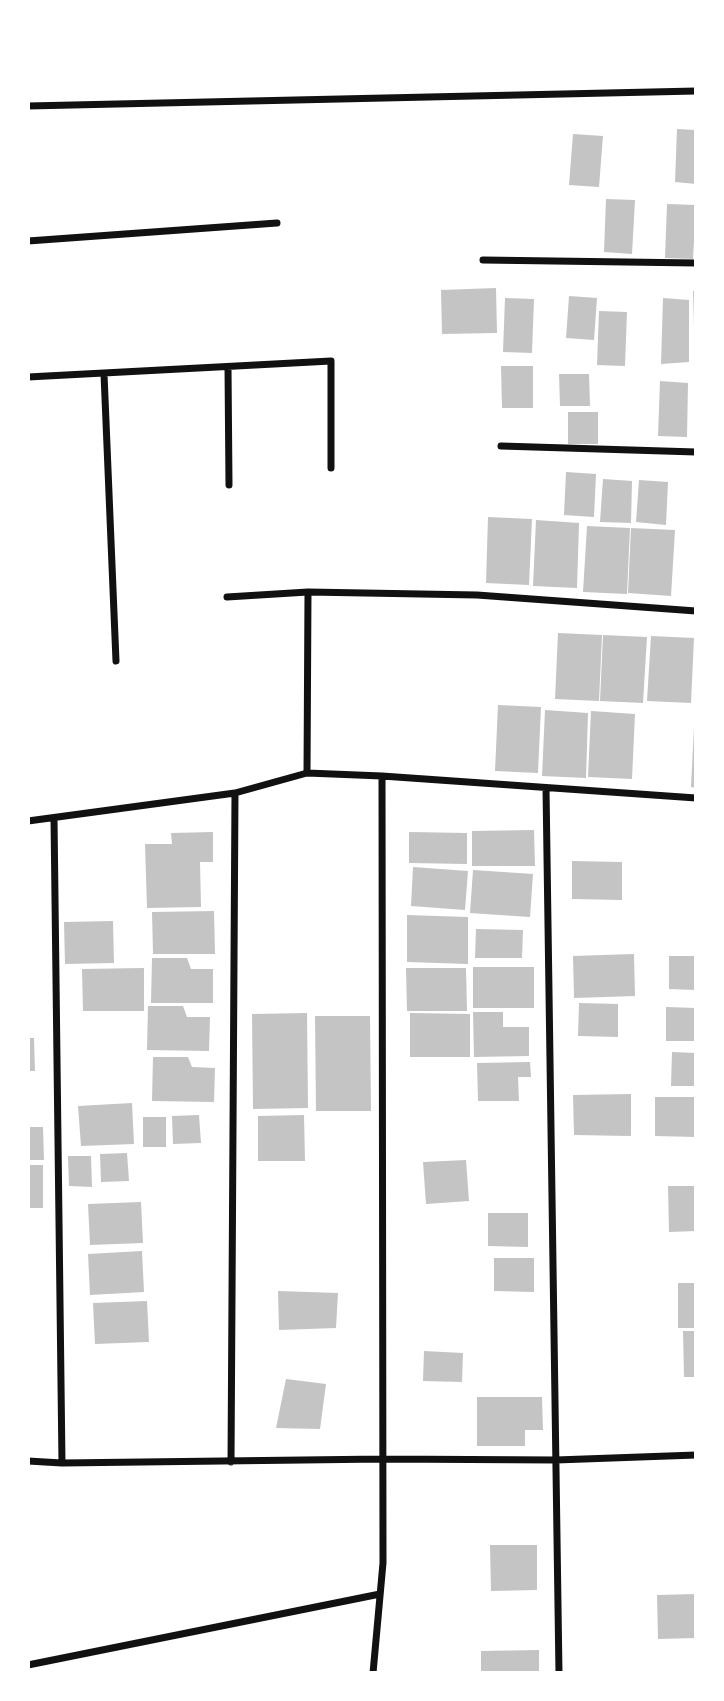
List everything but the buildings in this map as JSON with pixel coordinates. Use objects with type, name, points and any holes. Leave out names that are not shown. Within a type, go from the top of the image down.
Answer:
[{"type":"street","points":[[28,106],[696,91]]},
{"type":"street","points":[[28,241],[277,223]]},
{"type":"street","points":[[484,260],[696,263]]},
{"type":"street","points":[[28,377],[331,361],[331,468]]},
{"type":"street","points":[[228,367],[229,485]]},
{"type":"street","points":[[104,374],[116,662]]},
{"type":"street","points":[[501,446],[696,452]]},
{"type":"street","points":[[307,773],[309,592]]},
{"type":"street","points":[[227,597],[309,592],[477,595],[696,611]]},
{"type":"street","points":[[28,821],[234,793],[307,773],[696,798]]},
{"type":"street","points":[[373,1673],[383,1563],[382,776]]},
{"type":"street","points":[[546,788],[559,1673]]},
{"type":"street","points":[[230,1462],[234,793]]},
{"type":"street","points":[[54,818],[62,1463]]},
{"type":"street","points":[[28,1461],[556,1460],[696,1455]]},
{"type":"street","points":[[28,1665],[380,1594]]}]
